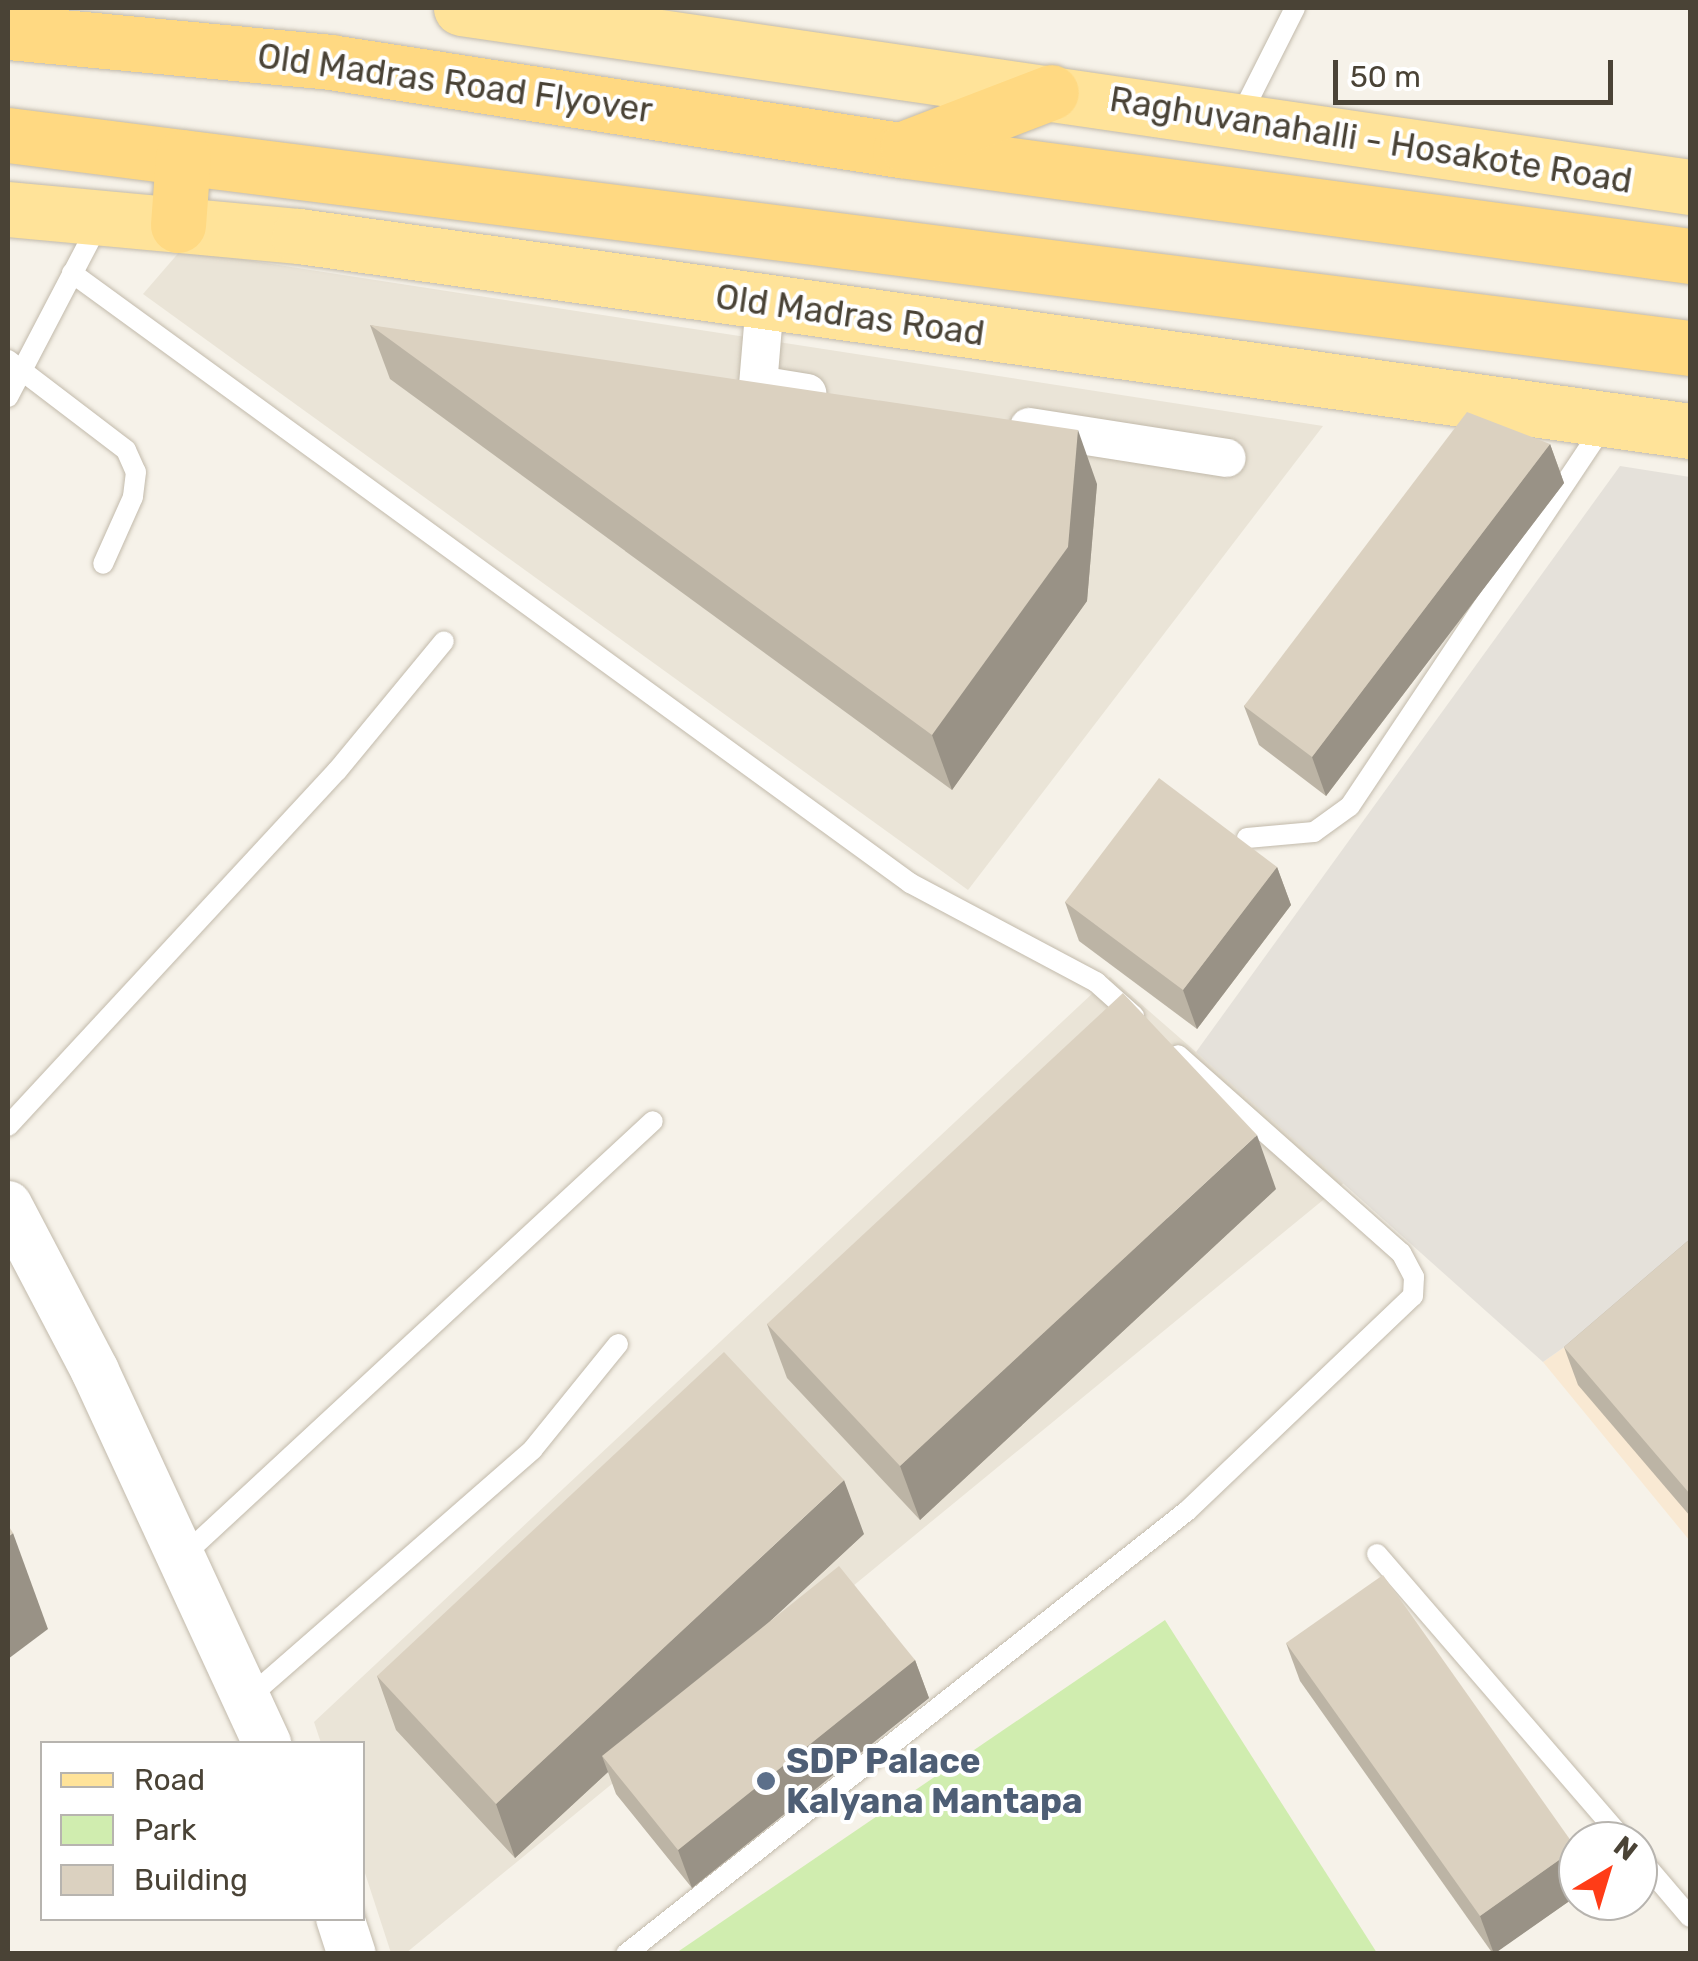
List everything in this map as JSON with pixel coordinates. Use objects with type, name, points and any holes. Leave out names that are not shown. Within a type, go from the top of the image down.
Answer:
[{"type":"highway","name":"Old Madras Road Flyover","points":[[8,32],[330,62],[900,150]]},
{"type":"highway","points":[[900,150],[1052,92]]},
{"type":"highway","points":[[8,135],[183,157],[178,225]]},
{"type":"highway","points":[[900,150],[1690,256]]},
{"type":"highway","name":"Old Madras Road","points":[[183,157],[1316,296],[1690,348]]},
{"type":"main road","name":"Raghuvanahalli - Hosakote Road","points":[[473,8],[1690,188]]},
{"type":"main road","name":"Old Madras Road","points":[[8,209],[178,225],[764,302],[1690,431]]},
{"type":"street","points":[[758,385],[764,302]]},
{"type":"street","points":[[718,380],[836,397]]},
{"type":"street","points":[[992,422],[1227,458]]},
{"type":"street","points":[[8,1205],[184,1556],[266,1741]]},
{"type":"street","points":[[341,1921],[352,1954]]},
{"type":"lane","points":[[1238,120],[1295,8]]},
{"type":"lane","points":[[8,397],[15,364],[102,218]]},
{"type":"lane","points":[[72,273],[910,883],[1096,982],[1401,1253],[1414,1276],[1413,1296],[1188,1511],[626,1954]]},
{"type":"lane","points":[[15,364],[126,450],[136,472],[133,497],[103,564]]},
{"type":"lane","points":[[1247,838],[1314,832],[1350,806],[1608,420]]},
{"type":"lane","points":[[8,1126],[337,771],[444,640]]},
{"type":"lane","points":[[184,1556],[654,1121]]},
{"type":"lane","points":[[248,1698],[533,1449],[618,1344]]},
{"type":"lane","points":[[1377,1554],[1608,1821]]},
{"type":"lane","points":[[1658,1879],[1690,1917]]},
{"type":"shaded area","points":[[181,250],[1323,426],[968,890],[143,294]]},
{"type":"shaded area","points":[[1620,466],[1690,477],[1690,1259],[1543,1362],[1196,1052]]},
{"type":"shaded area","points":[[1110,977],[1345,1182],[406,1953],[391,1953],[365,1873],[365,1741],[320,1741],[314,1722]]},
{"type":"shaded area","points":[[1690,1259],[1690,1541],[1543,1362]]},
{"type":"green space","points":[[1165,1620],[1377,1953],[676,1953]]},
{"type":"building","points":[[370,325],[1078,430],[1068,547],[932,735]]},
{"type":"building","points":[[1467,412],[1550,444],[1312,757],[1244,706]]},
{"type":"building","points":[[1159,778],[1277,867],[1183,990],[1065,902]]},
{"type":"building","points":[[1123,993],[1257,1135],[900,1466],[767,1324]]},
{"type":"building","points":[[1690,1239],[1690,1494],[1564,1347]]},
{"type":"building","points":[[724,1352],[844,1480],[496,1804],[377,1676]]},
{"type":"building","points":[[839,1566],[915,1660],[678,1850],[602,1756]]},
{"type":"building","points":[[1383,1575],[1558,1823],[1558,1861],[1480,1916],[1286,1643]]},
{"type":"place","name":"SDP Palace Kalyana Mantapa","points":[[766,1781]]}]
